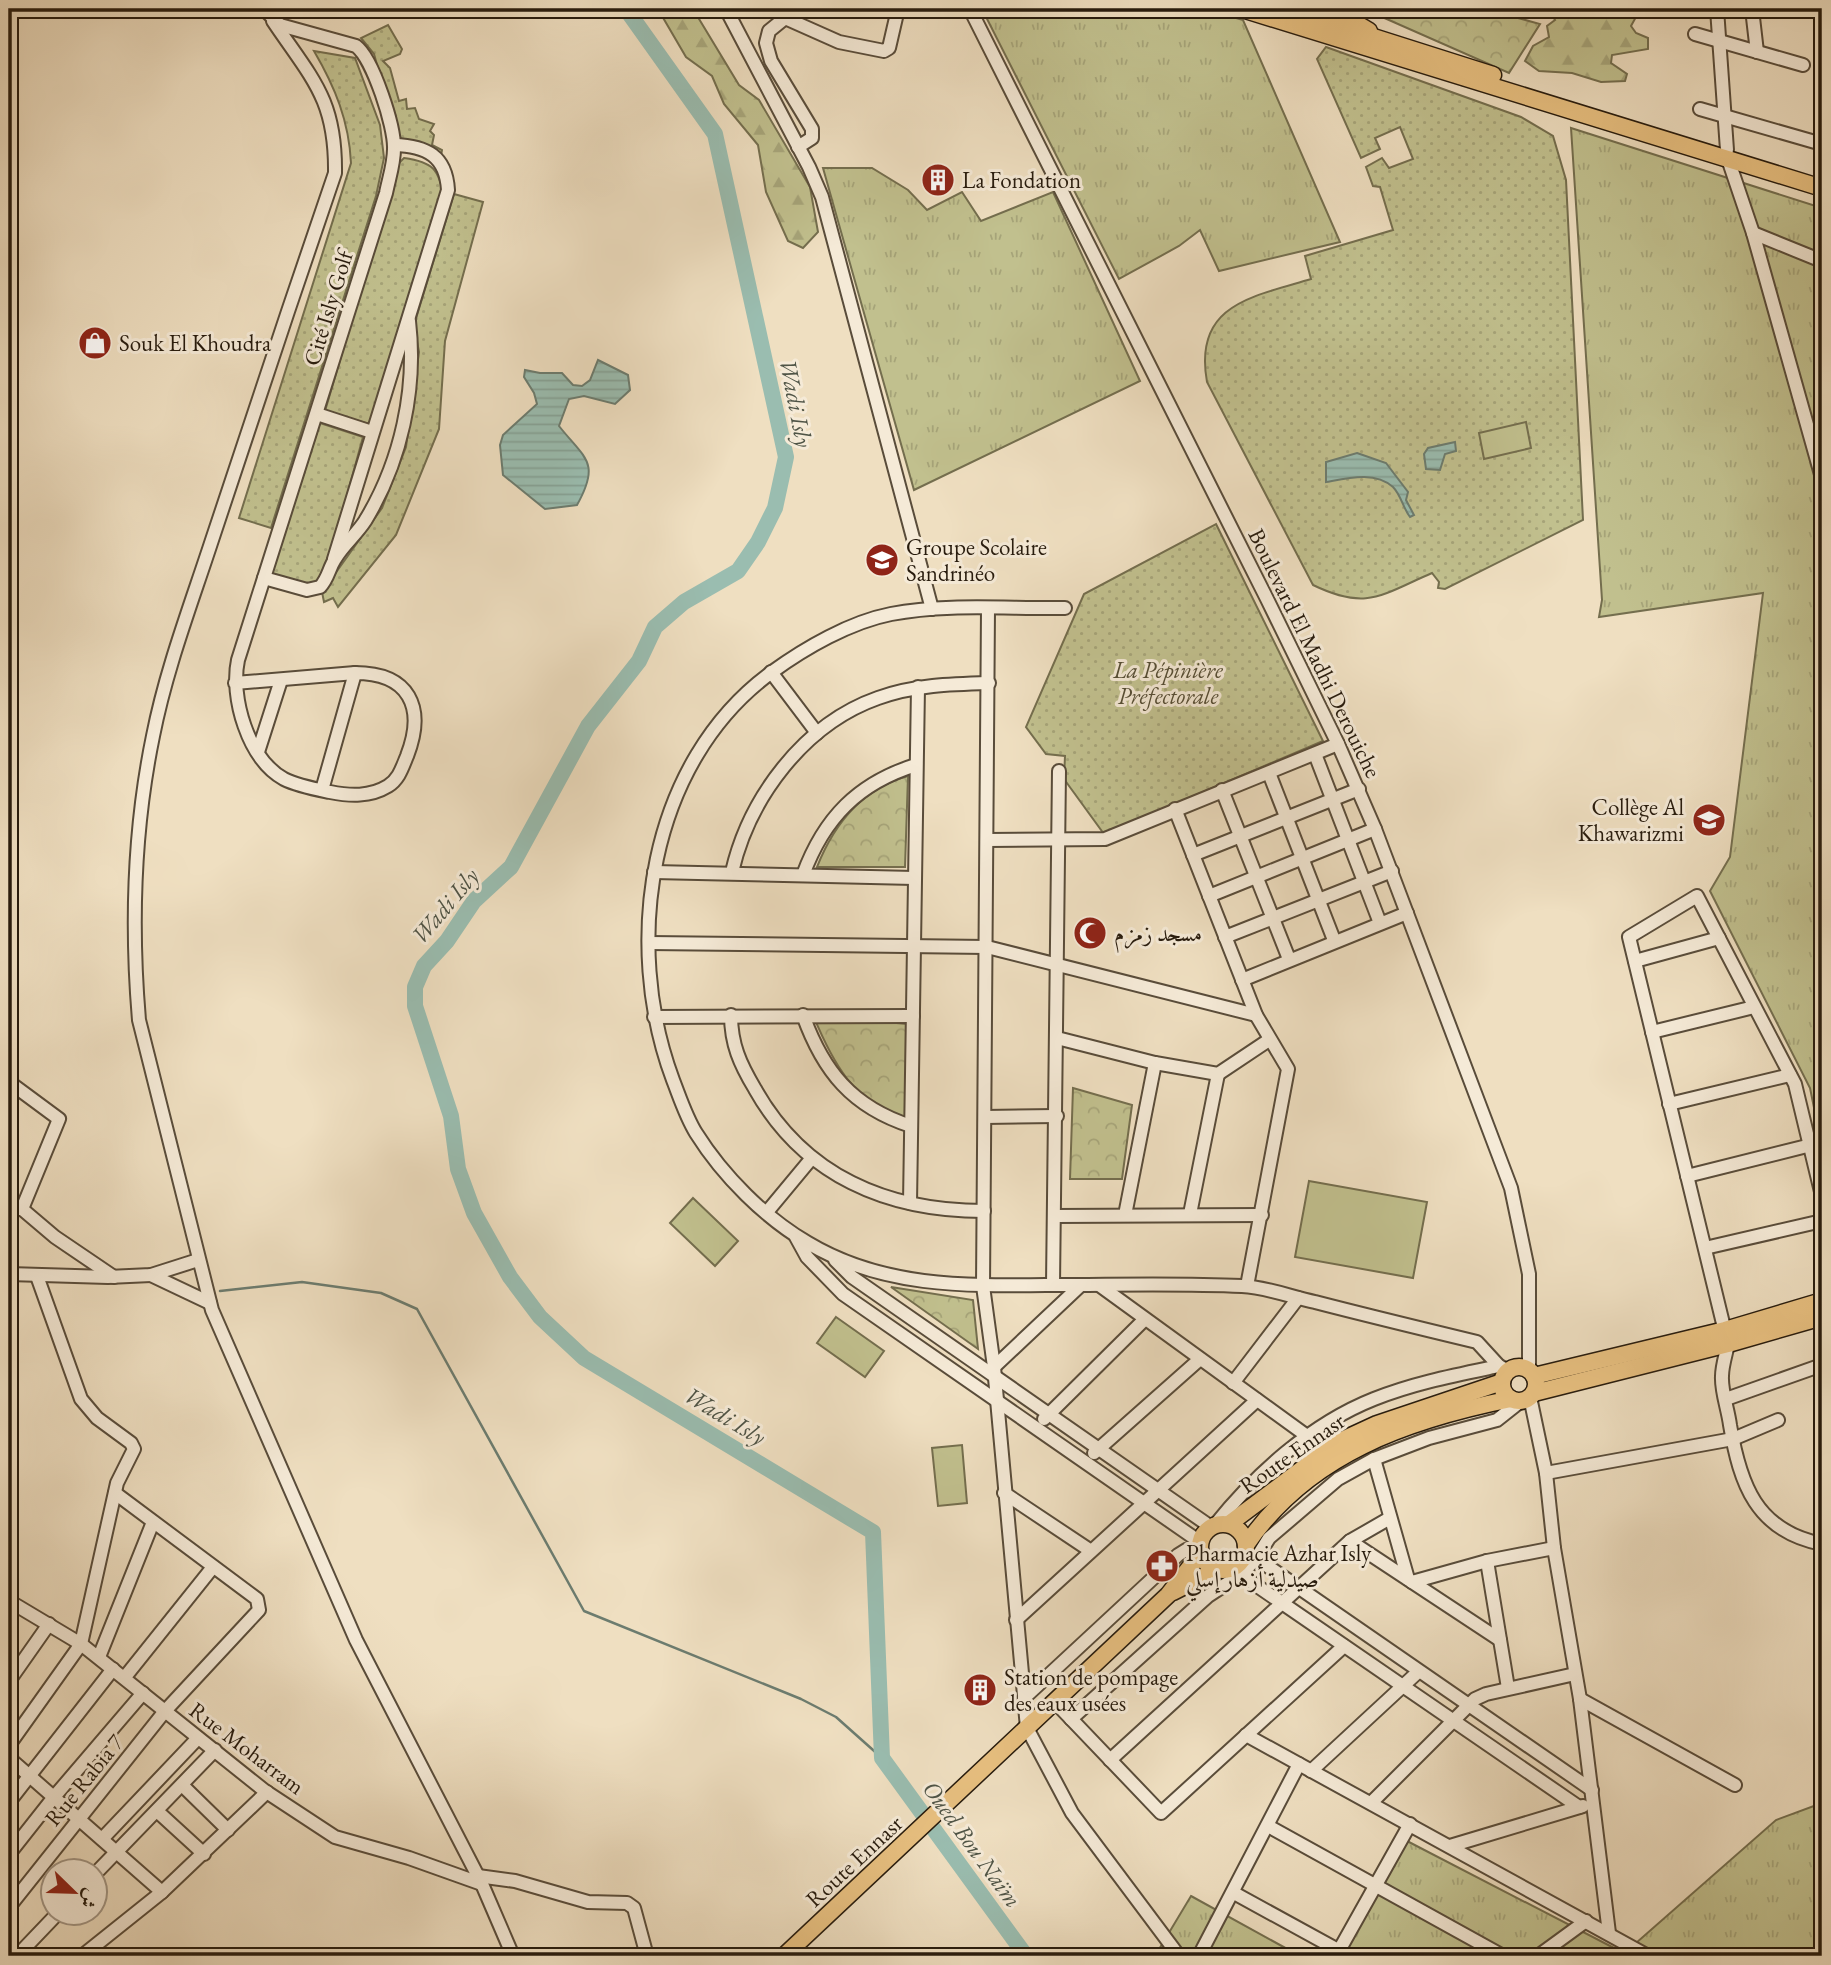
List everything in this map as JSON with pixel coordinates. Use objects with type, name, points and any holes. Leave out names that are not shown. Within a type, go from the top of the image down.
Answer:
[{"type":"main road","points":[[1285,9],[1728,154],[1822,188]]},
{"type":"main road","points":[[1332,9],[1364,27],[1375,38]]},
{"type":"main road","points":[[1253,10],[1728,154],[1822,179]]},
{"type":"main road","name":"Route Ennasr","points":[[1250,1552],[1267,1514],[1302,1483],[1345,1453],[1381,1436],[1726,1337],[1822,1301]]},
{"type":"main road","name":"Route Ennasr","points":[[1218,1526],[1338,1442],[1377,1424],[1515,1372],[1726,1337],[1822,1317]]},
{"type":"main road","points":[[1515,1372],[1524,1397]]},
{"type":"main road","points":[[1515,1372],[1503,1390],[1524,1397]]},
{"type":"main road","points":[[1218,1526],[1238,1530],[1250,1552],[1230,1571],[1207,1563],[1200,1548],[1218,1526]]},
{"type":"main road","name":"Route Ennasr","points":[[784,1956],[1168,1595],[1200,1548]]},
{"type":"main road","name":"Route Ennasr","points":[[1168,1595],[1230,1571]]},
{"type":"street","points":[[264,9],[324,96],[335,136],[335,173],[175,654],[153,736],[136,871],[135,971],[139,1020],[210,1303],[356,1640],[480,1880],[513,1956]]},
{"type":"street","points":[[726,9],[822,197],[932,609]]},
{"type":"street","points":[[798,147],[813,138],[812,129],[771,61],[766,43],[769,31],[786,13],[839,42],[884,51],[889,48],[898,9]]},
{"type":"street","name":"Boulevard El Madhi Derouiche","points":[[970,9],[1338,744],[1392,871],[1511,1188],[1529,1274],[1527,1347],[1515,1372]]},
{"type":"street","points":[[1717,9],[1728,154],[1822,478]]},
{"type":"street","points":[[1752,9],[1757,52]]},
{"type":"street","name":"Cité Isly Golf","points":[[235,682],[355,673],[386,677],[408,694],[414,710],[415,726],[399,776],[378,791],[364,795],[321,790],[284,779],[271,769],[258,752],[244,722],[235,682],[238,660],[386,192],[394,145],[374,71],[365,54],[356,46],[272,21]]},
{"type":"street","points":[[1695,34],[1803,65]]},
{"type":"street","points":[[1700,109],[1822,144]]},
{"type":"street","points":[[264,578],[307,590],[324,584],[445,207],[448,177],[444,165],[429,150],[394,145]]},
{"type":"street","points":[[1753,233],[1822,261]]},
{"type":"street","points":[[334,559],[366,519],[398,445],[410,379],[412,352],[408,317]]},
{"type":"street","points":[[317,414],[372,432]]},
{"type":"street","points":[[1065,608],[932,609],[888,615],[866,622],[807,649],[771,672],[721,721],[694,760],[667,819],[654,872],[649,943],[654,1017],[661,1047],[696,1133],[727,1172],[767,1212],[794,1234],[827,1253],[880,1274],[983,1286],[1247,1286],[1476,1342],[1515,1372]]},
{"type":"street","points":[[988,609],[983,1286],[994,1372],[1027,1728],[1072,1813],[1179,1956]]},
{"type":"street","points":[[771,672],[817,733]]},
{"type":"street","points":[[321,790],[355,673]]},
{"type":"street","points":[[258,752],[281,680]]},
{"type":"street","points":[[732,872],[743,835],[760,802],[788,762],[817,733],[862,705],[918,687],[989,683]]},
{"type":"street","points":[[910,1203],[918,687]]},
{"type":"street","points":[[987,840],[1105,839],[1338,744]]},
{"type":"street","points":[[1315,754],[1380,923]]},
{"type":"street","points":[[803,875],[815,847],[840,808],[876,780],[916,765]]},
{"type":"street","points":[[1053,1285],[1059,771]]},
{"type":"street","points":[[1269,773],[1334,940]]},
{"type":"street","points":[[1193,855],[1359,789]]},
{"type":"street","points":[[1222,790],[1289,960]]},
{"type":"street","points":[[1175,809],[1256,1015],[1269,1040],[1283,1056],[1288,1069],[1247,1286]]},
{"type":"street","points":[[1209,896],[1375,829]]},
{"type":"street","points":[[1225,937],[1392,871]]},
{"type":"street","points":[[654,872],[914,878]]},
{"type":"street","points":[[1822,1196],[1811,1145],[1790,1075],[1697,896],[1629,937],[1726,1337],[1722,1377],[1740,1473],[1757,1505],[1787,1531],[1822,1544]]},
{"type":"street","points":[[1242,980],[1334,940],[1408,913]]},
{"type":"street","points":[[1634,961],[1719,938]]},
{"type":"street","points":[[649,943],[987,947],[1057,967],[1256,1015]]},
{"type":"street","points":[[1652,1032],[1754,1007]]},
{"type":"street","points":[[654,1017],[731,1014],[913,1016]]},
{"type":"street","points":[[731,1014],[731,1039],[748,1077],[775,1121],[811,1159],[863,1189],[910,1203],[984,1211]]},
{"type":"street","points":[[803,1015],[821,1057],[844,1087],[876,1111],[911,1126]]},
{"type":"street","points":[[1057,1038],[1155,1063],[1218,1074],[1269,1040]]},
{"type":"street","points":[[1125,1215],[1155,1063]]},
{"type":"street","points":[[1190,1214],[1218,1074]]},
{"type":"street","points":[[1670,1104],[1790,1075]]},
{"type":"street","points":[[9,1082],[60,1119],[15,1209],[114,1277]]},
{"type":"street","points":[[985,1116],[1057,1116]]},
{"type":"street","points":[[1687,1176],[1811,1145]]},
{"type":"street","points":[[767,1212],[811,1159]]},
{"type":"street","points":[[1055,1216],[1262,1215]]},
{"type":"street","points":[[1704,1248],[1822,1221]]},
{"type":"street","points":[[794,1234],[807,1257],[843,1294],[1145,1502],[1200,1548]]},
{"type":"street","points":[[827,1253],[852,1277],[994,1372],[1157,1490],[1218,1526],[1263,1473],[1307,1436],[1373,1399],[1427,1382],[1515,1372]]},
{"type":"street","points":[[9,1274],[114,1277],[151,1275],[198,1260]]},
{"type":"street","points":[[151,1275],[210,1303]]},
{"type":"street","points":[[9,1745],[81,1644],[115,1493],[133,1446],[97,1418],[81,1399],[37,1276]]},
{"type":"street","points":[[994,1372],[1081,1285]]},
{"type":"street","points":[[1098,1285],[1307,1436]]},
{"type":"street","points":[[1233,1383],[1298,1298]]},
{"type":"street","points":[[1039,1428],[1048,1413],[1144,1320]]},
{"type":"street","points":[[1087,1462],[1098,1448],[1200,1359]]},
{"type":"street","points":[[1726,1399],[1822,1365]]},
{"type":"street","points":[[1592,1790],[1469,1707],[1250,1552],[1338,1479],[1374,1459],[1429,1438],[1497,1420],[1524,1397],[1546,1473],[1554,1548],[1595,1804],[1609,1933]]},
{"type":"street","points":[[1016,1620],[1257,1400]]},
{"type":"street","points":[[1546,1473],[1733,1439],[1778,1420]]},
{"type":"street","points":[[1374,1459],[1410,1581]]},
{"type":"street","points":[[115,1493],[213,1567],[125,1677]]},
{"type":"street","points":[[1004,1493],[1091,1550]]},
{"type":"street","points":[[1110,1760],[1350,1541],[1390,1518]]},
{"type":"street","points":[[99,1657],[153,1522]]},
{"type":"street","points":[[1350,1541],[1500,1640]]},
{"type":"street","points":[[1024,1698],[1178,1555],[1186,1550],[1200,1548]]},
{"type":"street","points":[[1410,1581],[1487,1561],[1554,1548]]},
{"type":"street","points":[[1487,1561],[1508,1688]]},
{"type":"street","name":"Rue Rabia 7","points":[[9,1907],[165,1712],[260,1610],[257,1599],[213,1567]]},
{"type":"street","points":[[1071,1719],[1208,1596],[1230,1571],[1579,1807]]},
{"type":"street","name":"Rue Moharram","points":[[10,1604],[81,1644],[267,1792],[335,1838],[409,1857],[480,1880],[515,1881],[588,1902],[627,1903],[634,1908],[647,1956]]},
{"type":"street","points":[[9,1681],[49,1624]]},
{"type":"street","points":[[1054,1702],[1161,1813],[1344,1646]]},
{"type":"street","points":[[9,1802],[113,1668]]},
{"type":"street","points":[[1311,1771],[1400,1685],[1419,1672]]},
{"type":"street","points":[[1371,1803],[1481,1695],[1575,1674]]},
{"type":"street","points":[[9,1854],[143,1693]]},
{"type":"street","points":[[1580,1699],[1735,1785]]},
{"type":"street","points":[[1245,1735],[1648,1956]]},
{"type":"street","points":[[103,1839],[198,1738]]},
{"type":"street","points":[[108,1861],[215,1750]]},
{"type":"street","points":[[9,1758],[162,1892]]},
{"type":"street","points":[[1199,1956],[1299,1764]]},
{"type":"street","points":[[182,1785],[228,1829]]},
{"type":"street","points":[[82,1956],[162,1892],[267,1792]]},
{"type":"street","points":[[1450,1846],[1595,1804]]},
{"type":"street","points":[[157,1811],[204,1854]]},
{"type":"street","points":[[1234,1893],[1341,1955],[1410,1824]]},
{"type":"street","points":[[1268,1826],[1503,1956]]},
{"type":"street","points":[[1538,1956],[1586,1921]]},
{"type":"street","points":[[17,1956],[46,1926]]},
{"type":"green space","points":[[654,9],[693,9],[739,85],[759,100],[810,187],[818,232],[803,248],[788,241],[766,192],[758,145],[724,104],[712,76],[686,57],[662,16]]},
{"type":"green space","points":[[982,9],[1205,9],[1243,20],[1340,242],[1219,271],[1200,230],[1179,246],[1119,279]]},
{"type":"green space","points":[[1364,9],[1485,9],[1540,24],[1509,73]]},
{"type":"green space","points":[[1565,9],[1633,9],[1636,17],[1631,26],[1636,33],[1648,38],[1648,49],[1612,55],[1611,63],[1627,74],[1625,81],[1601,82],[1572,73],[1539,71],[1525,61],[1533,46],[1549,37],[1547,26],[1555,20],[1550,12]]},
{"type":"green space","points":[[388,25],[402,49],[400,54],[383,61],[390,68],[399,101],[406,99],[407,109],[415,108],[419,119],[434,124],[430,131],[434,135],[432,145],[442,150],[441,156],[421,143],[403,141],[396,133],[374,54],[361,38]]},
{"type":"green space","points":[[1326,47],[1521,117],[1553,136],[1566,180],[1583,520],[1445,589],[1438,588],[1439,582],[1432,573],[1374,597],[1347,597],[1313,585],[1207,382],[1205,356],[1209,336],[1218,320],[1231,308],[1267,292],[1311,279],[1305,256],[1393,230],[1380,187],[1373,186],[1366,167],[1382,158],[1389,168],[1413,159],[1400,127],[1375,138],[1380,149],[1361,158],[1317,59]]},
{"type":"green space","points":[[314,51],[355,58],[380,125],[384,158],[376,196],[271,528],[239,518],[351,163],[340,105]]},
{"type":"green space","points":[[1571,128],[1822,208],[1822,1147],[1810,1088],[1710,891],[1730,857],[1763,593],[1599,617],[1602,600]]},
{"type":"green space","points":[[404,158],[422,162],[433,169],[440,180],[444,198],[369,424],[325,411],[398,164]]},
{"type":"green space","points":[[823,168],[872,168],[908,190],[927,210],[962,192],[981,221],[1053,192],[1140,381],[914,490]]},
{"type":"green space","points":[[454,194],[483,202],[445,341],[439,429],[396,535],[338,607],[333,598],[324,602],[322,592],[382,508],[406,447],[419,352],[414,325]]},
{"type":"green space","points":[[1526,422],[1531,448],[1484,459],[1479,433]]},
{"type":"green space","points":[[320,423],[363,437],[328,564],[323,578],[312,587],[271,576]]},
{"type":"green space","name":"La Pépinière Préfectorale","points":[[1216,524],[1323,741],[1104,834],[1064,779],[1065,756],[1046,754],[1026,727],[1084,594]]},
{"type":"green space","points":[[908,776],[905,867],[817,867],[832,836],[851,810],[876,790]]},
{"type":"green space","points":[[813,1015],[907,1024],[905,1117],[871,1102],[858,1091],[837,1064]]},
{"type":"green space","points":[[1073,1088],[1132,1105],[1122,1179],[1070,1179]]},
{"type":"green space","points":[[1309,1181],[1427,1202],[1413,1278],[1295,1257]]},
{"type":"green space","points":[[693,1198],[738,1241],[715,1266],[670,1223]]},
{"type":"green space","points":[[891,1287],[973,1300],[978,1349]]},
{"type":"green space","points":[[836,1317],[884,1351],[865,1377],[817,1343]]},
{"type":"green space","points":[[962,1445],[967,1503],[938,1506],[932,1448]]},
{"type":"green space","points":[[1822,1803],[1822,1956],[1661,1956],[1636,1943],[1776,1820]]},
{"type":"green space","points":[[1407,1841],[1614,1948],[1628,1956],[1335,1956]]},
{"type":"green space","points":[[1191,1896],[1300,1956],[1155,1956]]},
{"type":"shaded area","points":[[598,360],[628,375],[630,390],[615,404],[584,396],[569,399],[559,426],[587,462],[588,479],[577,505],[545,509],[503,475],[500,445],[503,435],[537,404],[524,377],[525,370],[562,373],[573,385],[582,386],[590,380]]},
{"type":"shaded area","points":[[1455,442],[1456,451],[1445,454],[1440,470],[1426,469],[1424,454],[1428,448]]},
{"type":"shaded area","points":[[1357,453],[1386,463],[1408,492],[1406,500],[1414,515],[1410,517],[1393,487],[1378,479],[1361,477],[1326,482],[1326,462]]},
{"type":"waterway","name":"Wadi Isly","points":[[626,9],[715,134],[786,457],[775,508],[758,542],[738,571],[684,602],[655,627],[639,661],[588,726],[511,867],[474,901],[447,941],[424,966],[415,987],[415,1006],[451,1116],[458,1169],[474,1213],[510,1277],[540,1317],[584,1358],[873,1532],[882,1758],[1026,1956]]},
{"type":"waterway","points":[[220,1291],[302,1282],[381,1293],[417,1309],[584,1611],[801,1699],[836,1717],[882,1758]]},
{"type":"place","name":"La Fondation","points":[[938,180]]},
{"type":"place","name":"Souk El Khoudra","points":[[95,343]]},
{"type":"place","name":"Groupe Scolaire Sandrinéo","points":[[882,560]]},
{"type":"place","name":"Collège Al Khawarizmi","points":[[1709,820]]},
{"type":"place","name":"مسجد زمزم","points":[[1090,933]]},
{"type":"place","name":"Pharmacie Azhar Isly صيدلية أزهار إسلي","points":[[1162,1566]]},
{"type":"place","name":"Station de pompage des eaux usées","points":[[980,1690]]},
{"type":"water label","name":"Oued Bou Naïm","points":[[972,1844]]}]
